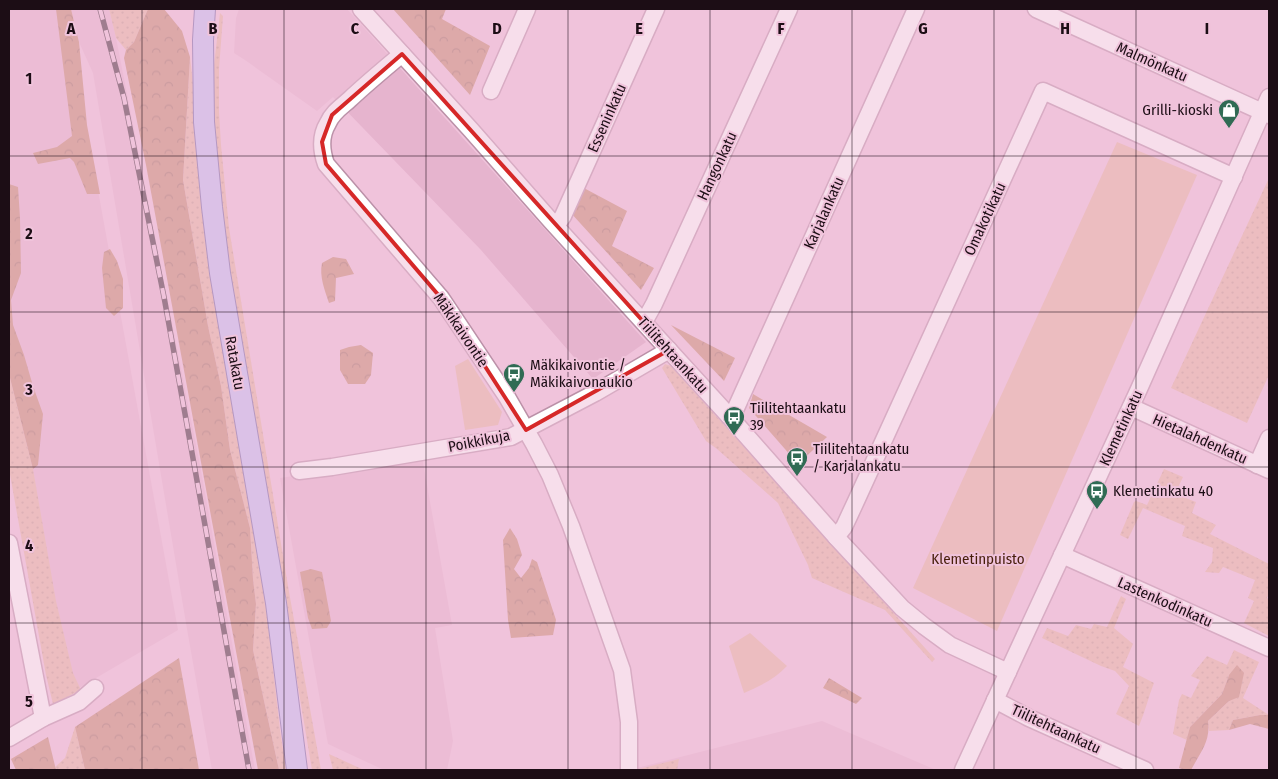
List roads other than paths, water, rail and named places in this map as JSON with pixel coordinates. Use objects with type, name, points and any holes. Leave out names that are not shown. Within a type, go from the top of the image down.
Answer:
[{"type":"main road","name":"Ratakatu","points":[[205,9],[203,40],[204,122],[220,273],[276,603],[296,770]]},
{"type":"main road","name":"Ratakatu","points":[[204,122],[215,9]]},
{"type":"main road","name":"Ratakatu","points":[[276,603],[298,701],[310,770]]},
{"type":"street","name":"Tiilitehtaankatu","points":[[361,9],[902,608],[950,645],[1008,672]]},
{"type":"street","points":[[491,91],[527,9]]},
{"type":"street","name":"Esseninkatu","points":[[556,226],[563,216],[656,9]]},
{"type":"street","name":"Hangonkatu","points":[[644,322],[789,9]]},
{"type":"street","name":"Karjalankatu","points":[[729,416],[736,408],[916,9]]},
{"type":"street","name":"Malmönkatu","points":[[1036,9],[1267,108]]},
{"type":"street","name":"Mäkikaivontie","points":[[402,54],[332,115],[326,124],[322,142],[323,156],[326,164],[441,298],[508,397],[550,475],[571,526],[622,670],[629,722],[629,770]]},
{"type":"street","name":"Omakotikatu","points":[[836,537],[844,526],[857,499],[1043,91],[1234,177]]},
{"type":"street","name":"Klemetinkatu","points":[[964,770],[1267,108]]},
{"type":"street","name":"Poikkikuja","points":[[299,471],[509,437],[526,430],[595,393],[669,350]]},
{"type":"street","name":"Hietalahdenkatu","points":[[1131,407],[1263,467]]},
{"type":"street","points":[[1263,467],[1269,438]]},
{"type":"street","points":[[9,543],[43,718]]},
{"type":"street","name":"Lastenkodinkatu","points":[[1062,555],[1269,648]]},
{"type":"street","points":[[9,738],[43,718],[79,702],[95,688]]},
{"type":"street","name":"Tiilitehtaankatu","points":[[995,700],[1029,718],[1145,770]]},
{"type":"railway","points":[[100,9],[124,98],[164,297],[249,770]]},
{"type":"place","name":"Grilli-kioski","points":[[1229,129]]},
{"type":"place","name":"Mäkikaivontie / Mäkikaivonaukio","points":[[514,393]]},
{"type":"place","name":"Tiilitehtaankatu 39","points":[[734,436]]},
{"type":"place","name":"Tiilitehtaankatu / Karjalankatu","points":[[797,477]]},
{"type":"place","name":"Klemetinkatu 40","points":[[1097,510]]},
{"type":"park label","name":"Klemetinpuisto","points":[[978,559]]}]
